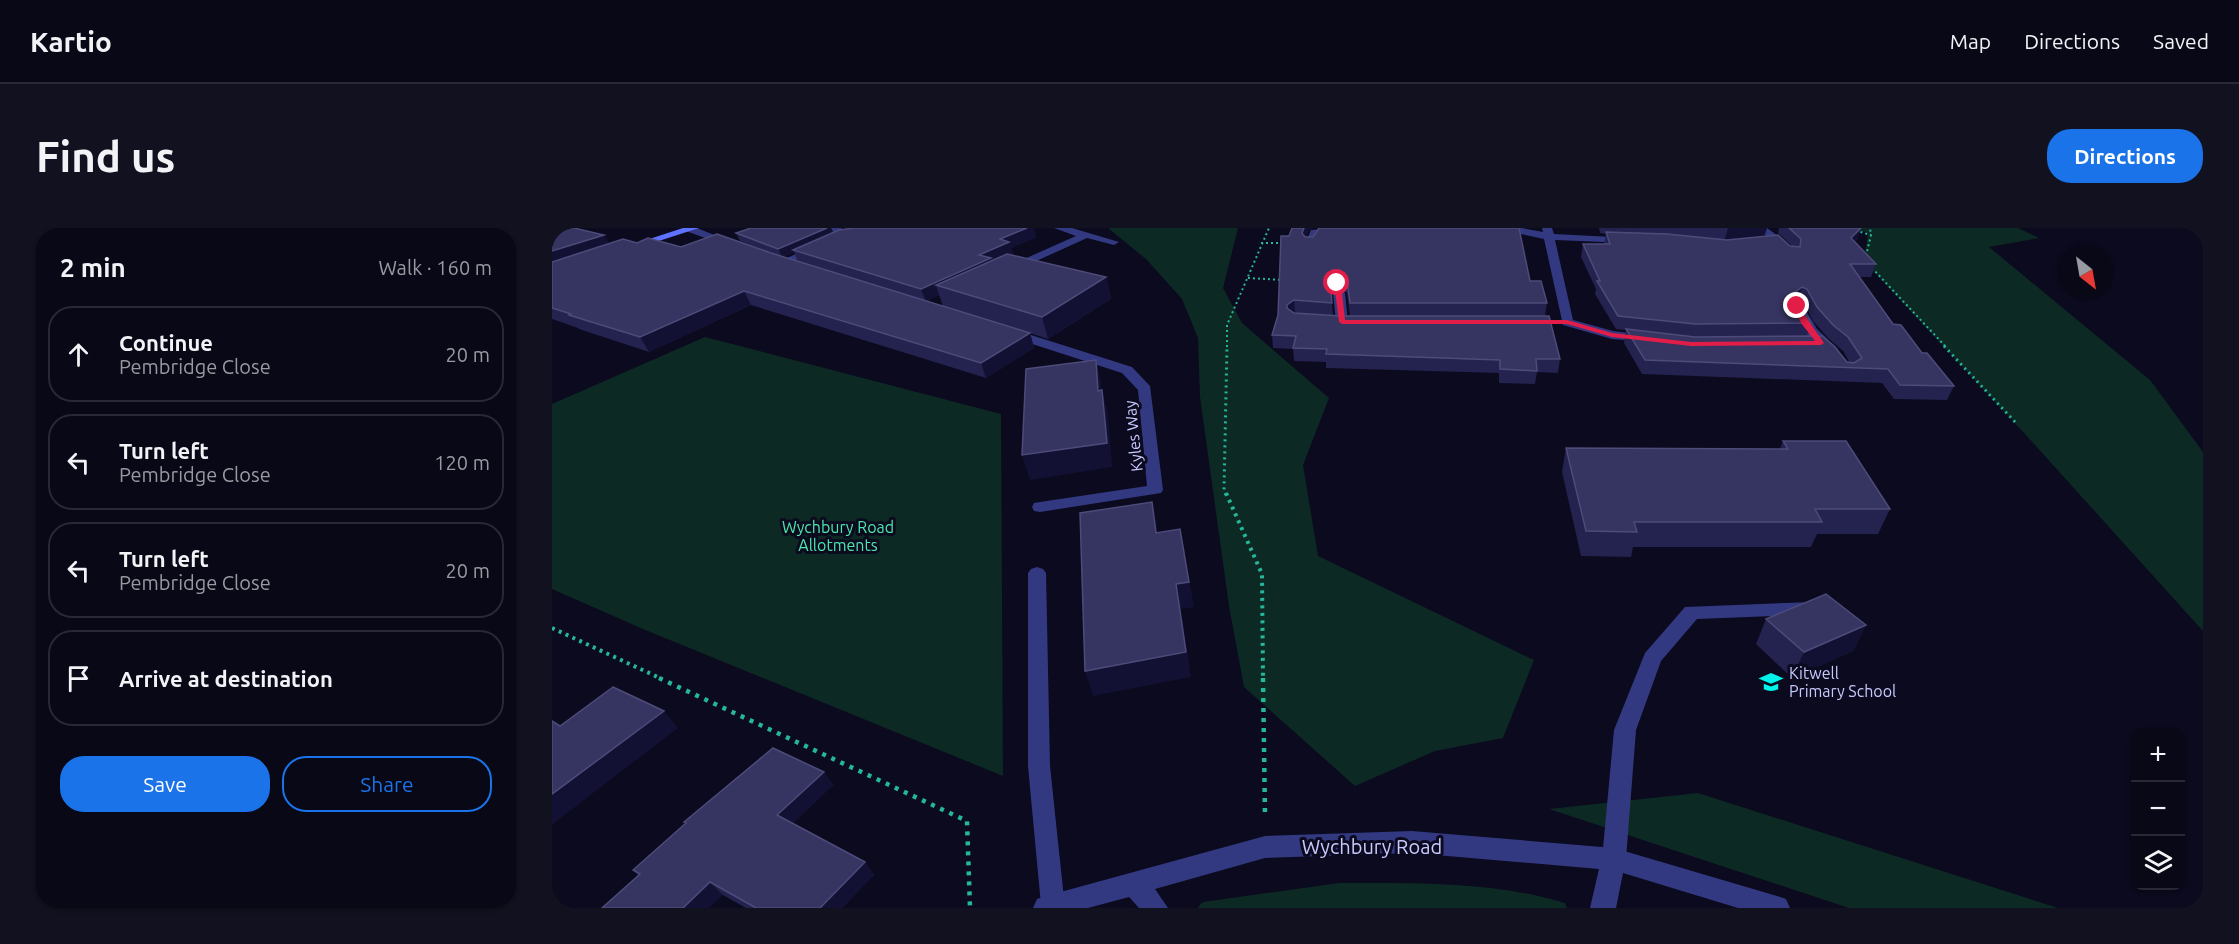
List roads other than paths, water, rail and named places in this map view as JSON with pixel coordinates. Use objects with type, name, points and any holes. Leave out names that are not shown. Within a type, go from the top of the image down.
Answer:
[{"type":"street","points":[[1059,228],[1114,242]]},
{"type":"street","points":[[615,252],[692,229],[741,248]]},
{"type":"street","points":[[1310,244],[1315,232],[1350,231]]},
{"type":"street","points":[[1487,231],[1521,231],[1642,240]]},
{"type":"street","points":[[1746,244],[1782,245],[1766,231]]},
{"type":"street","points":[[1548,233],[1561,322],[1612,335],[1657,340]]},
{"type":"street","points":[[802,269],[777,261],[842,234]]},
{"type":"street","points":[[1001,273],[1086,235]]},
{"type":"street","points":[[1339,293],[1342,322]]},
{"type":"street","points":[[1797,306],[1815,343],[1836,355],[1842,363]]},
{"type":"street","name":"Kyles Way","points":[[996,328],[1127,370],[1145,389],[1155,490],[1040,507]]},
{"type":"street","points":[[1037,573],[1039,766],[1050,907]]},
{"type":"street","points":[[1603,908],[1614,859],[1625,730],[1652,658],[1692,612],[1825,609]]},
{"type":"street","name":"Wychbury Road","points":[[1050,907],[1265,847],[1412,842],[1614,859],[1778,908]]},
{"type":"street","points":[[1133,883],[1155,908]]},
{"type":"place","name":"Kitwell Primary School","points":[[1771,682]]},
{"type":"park label","name":"Wychbury Road Allotments","points":[[838,536]]}]
